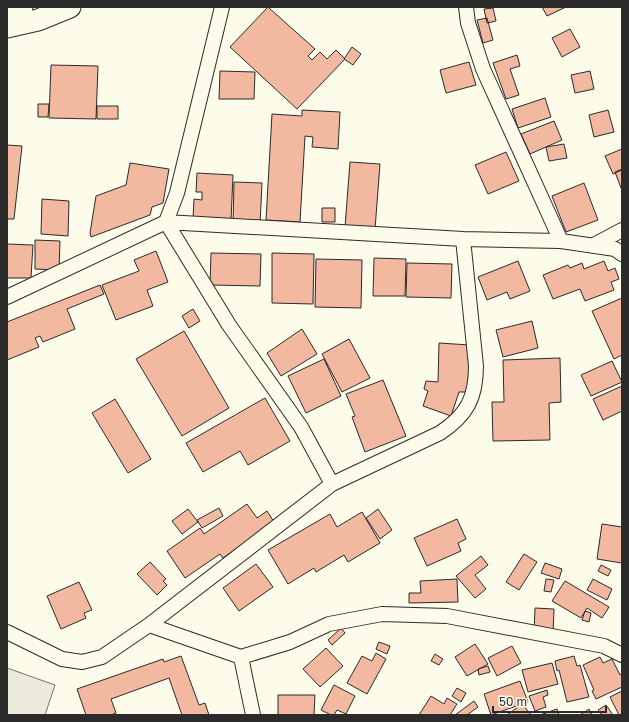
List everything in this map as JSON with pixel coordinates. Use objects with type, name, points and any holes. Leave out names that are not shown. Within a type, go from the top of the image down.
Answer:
[{"type":"main road","points":[[7,10],[22,7]]},
{"type":"main road","points":[[7,27],[38,20],[70,7]]},
{"type":"street","points":[[166,222],[177,193],[222,7]]},
{"type":"street","points":[[466,7],[468,22],[483,69],[561,241]]},
{"type":"street","points":[[166,222],[229,325],[301,427],[332,484]]},
{"type":"street","points":[[7,297],[166,222],[463,239],[561,241],[594,244],[615,249],[622,254]]},
{"type":"street","points":[[594,244],[622,230]]},
{"type":"street","points":[[7,632],[62,659],[82,662],[92,660],[111,652],[149,625],[332,484],[440,433],[454,424],[465,412],[472,398],[476,382],[476,366],[463,239]]},
{"type":"street","points":[[149,625],[241,657],[290,642],[329,624],[382,614],[447,616],[604,646],[622,655]]},
{"type":"street","points":[[241,657],[253,715]]},
{"type":"shaded area","points":[[7,668],[55,685],[45,715],[7,715]]},
{"type":"building","points":[[268,7],[315,49],[308,56],[312,60],[320,52],[327,59],[336,50],[345,59],[297,109],[230,47]]},
{"type":"building","points":[[542,7],[566,7],[547,16]]},
{"type":"building","points":[[493,8],[496,21],[487,23],[484,9]]},
{"type":"building","points":[[487,18],[493,40],[483,43],[477,20]]},
{"type":"building","points":[[570,29],[580,47],[562,57],[552,38]]},
{"type":"building","points":[[352,47],[361,54],[353,65],[344,59]]},
{"type":"building","points":[[517,55],[520,66],[510,69],[519,95],[506,99],[493,63]]},
{"type":"building","points":[[469,62],[476,85],[446,93],[440,70]]},
{"type":"building","points":[[51,65],[98,66],[96,119],[49,118]]},
{"type":"building","points":[[220,71],[255,72],[254,99],[219,99]]},
{"type":"building","points":[[590,71],[594,89],[575,93],[571,75]]},
{"type":"building","points":[[545,98],[551,117],[518,128],[512,109]]},
{"type":"building","points":[[38,104],[49,104],[48,117],[38,117]]},
{"type":"building","points":[[97,106],[118,106],[118,119],[97,119]]},
{"type":"building","points":[[302,110],[340,112],[338,149],[312,147],[313,137],[305,136],[300,222],[266,220],[272,114],[302,116]]},
{"type":"building","points":[[608,110],[614,132],[594,137],[589,115]]},
{"type":"building","points":[[554,121],[562,140],[530,154],[521,134]]},
{"type":"building","points":[[564,144],[567,158],[549,161],[546,147]]},
{"type":"building","points":[[7,145],[22,146],[14,219],[7,219]]},
{"type":"building","points":[[622,149],[622,170],[613,174],[605,156]]},
{"type":"building","points":[[506,152],[519,181],[488,194],[475,165]]},
{"type":"building","points":[[350,162],[380,164],[375,229],[345,227]]},
{"type":"building","points":[[130,163],[169,169],[163,203],[152,207],[150,215],[91,237],[90,233],[96,196],[126,185]]},
{"type":"building","points":[[622,169],[622,188],[621,188],[615,172]]},
{"type":"building","points":[[197,173],[233,175],[231,220],[193,218],[194,199],[202,200],[202,192],[196,192]]},
{"type":"building","points":[[234,182],[262,183],[260,225],[233,224]]},
{"type":"building","points":[[584,183],[598,220],[566,232],[552,196]]},
{"type":"building","points":[[42,199],[69,201],[68,236],[41,234]]},
{"type":"building","points":[[322,208],[335,208],[335,222],[322,222]]},
{"type":"building","points":[[35,240],[60,241],[59,270],[35,269]]},
{"type":"building","points":[[7,244],[33,245],[31,278],[7,278]]},
{"type":"building","points":[[156,251],[168,282],[147,290],[153,306],[116,320],[102,285],[139,271],[134,260]]},
{"type":"building","points":[[211,253],[261,254],[260,286],[210,285]]},
{"type":"building","points":[[272,253],[314,254],[313,304],[272,303]]},
{"type":"building","points":[[374,258],[406,259],[405,296],[373,296]]},
{"type":"building","points":[[316,259],[362,260],[361,308],[315,307]]},
{"type":"building","points":[[518,261],[530,291],[510,299],[507,292],[487,300],[478,277]]},
{"type":"building","points":[[604,261],[608,271],[615,268],[619,279],[611,282],[614,290],[585,301],[580,289],[553,299],[543,275],[568,265],[570,268],[582,263],[584,269]]},
{"type":"building","points":[[407,263],[452,264],[451,298],[406,297]]},
{"type":"building","points":[[100,285],[104,294],[67,309],[75,329],[43,342],[40,336],[35,338],[39,347],[7,360],[7,322]]},
{"type":"building","points":[[622,298],[622,355],[614,359],[592,311]]},
{"type":"building","points":[[193,309],[200,321],[189,328],[182,316]]},
{"type":"building","points":[[532,321],[538,348],[503,357],[496,330]]},
{"type":"building","points":[[302,329],[317,354],[281,376],[267,353]]},
{"type":"building","points":[[184,331],[229,408],[182,436],[136,359]]},
{"type":"building","points":[[349,339],[370,378],[342,392],[322,354]]},
{"type":"building","points":[[439,343],[470,345],[469,392],[459,392],[451,416],[423,406],[428,391],[424,389],[426,381],[438,382]]},
{"type":"building","points":[[560,358],[561,402],[549,403],[550,440],[493,441],[492,402],[504,402],[503,360]]},
{"type":"building","points":[[324,359],[341,396],[306,413],[288,376]]},
{"type":"building","points":[[612,361],[622,382],[591,396],[581,375]]},
{"type":"building","points":[[383,380],[406,436],[365,452],[352,417],[355,416],[346,394]]},
{"type":"building","points":[[622,386],[622,411],[603,420],[593,399]]},
{"type":"building","points":[[265,398],[290,441],[248,465],[240,451],[203,472],[186,443]]},
{"type":"building","points":[[115,399],[151,459],[128,473],[92,413]]},
{"type":"building","points":[[247,504],[257,518],[267,511],[274,522],[223,558],[220,554],[185,578],[167,551],[200,528],[204,534]]},
{"type":"building","points":[[219,508],[223,516],[202,528],[197,520]]},
{"type":"building","points":[[188,509],[198,522],[182,534],[172,521]]},
{"type":"building","points":[[378,509],[392,530],[380,539],[366,518]]},
{"type":"building","points":[[362,512],[380,543],[348,562],[344,555],[316,572],[314,568],[288,584],[268,550],[330,514],[337,527]]},
{"type":"building","points":[[457,519],[466,539],[458,543],[461,551],[427,566],[414,538]]},
{"type":"building","points":[[602,524],[622,527],[622,563],[597,559]]},
{"type":"building","points":[[524,554],[537,562],[519,590],[506,582]]},
{"type":"building","points":[[481,556],[488,565],[475,575],[486,589],[475,598],[456,576]]},
{"type":"building","points":[[150,562],[166,579],[163,581],[167,585],[157,595],[137,574]]},
{"type":"building","points":[[545,563],[562,569],[559,579],[541,573]]},
{"type":"building","points":[[256,564],[273,587],[239,611],[223,588]]},
{"type":"building","points":[[601,565],[611,570],[608,576],[598,571]]},
{"type":"building","points":[[457,579],[458,602],[409,603],[409,593],[421,593],[420,581]]},
{"type":"building","points":[[546,579],[554,580],[551,592],[544,591]]},
{"type":"building","points":[[593,579],[612,589],[607,600],[587,590]]},
{"type":"building","points":[[565,581],[609,607],[602,618],[587,608],[581,618],[552,601]]},
{"type":"building","points":[[79,582],[92,610],[84,613],[86,618],[61,629],[47,596]]},
{"type":"building","points":[[535,608],[554,609],[553,634],[534,633]]},
{"type":"building","points":[[585,611],[591,613],[589,622],[582,620]]},
{"type":"building","points":[[341,628],[345,633],[332,645],[328,640]]},
{"type":"building","points":[[379,642],[390,646],[387,654],[376,649]]},
{"type":"building","points":[[475,644],[488,664],[467,676],[455,657]]},
{"type":"building","points":[[512,646],[521,663],[497,676],[488,658]]},
{"type":"building","points":[[326,648],[343,666],[320,687],[303,669]]},
{"type":"building","points":[[376,653],[386,659],[367,694],[347,683],[362,656],[372,661]]},
{"type":"building","points":[[435,654],[443,659],[439,665],[431,661]]},
{"type":"building","points":[[181,656],[199,705],[205,703],[209,715],[182,715],[169,678],[111,699],[116,713],[111,715],[86,715],[77,689],[163,659],[164,662]]},
{"type":"building","points":[[574,656],[577,666],[580,665],[589,697],[567,702],[559,670],[557,671],[555,661]]},
{"type":"building","points":[[600,657],[603,663],[612,659],[620,675],[622,674],[622,687],[596,699],[592,691],[594,690],[583,665]]},
{"type":"building","points":[[552,663],[558,684],[528,692],[522,670]]},
{"type":"building","points":[[488,666],[490,672],[479,675],[478,669]]},
{"type":"building","points":[[520,681],[528,702],[491,715],[484,694]]},
{"type":"building","points":[[334,685],[355,696],[346,714],[337,710],[334,715],[331,715],[321,710]]},
{"type":"building","points":[[457,688],[466,693],[461,702],[452,696]]},
{"type":"building","points":[[547,690],[548,695],[543,697],[546,707],[535,711],[529,696]]},
{"type":"building","points":[[622,691],[622,715],[619,715],[610,697]]},
{"type":"building","points":[[278,695],[315,695],[314,715],[278,715]]},
{"type":"building","points":[[431,696],[444,704],[447,698],[457,704],[450,715],[419,715]]},
{"type":"building","points":[[474,701],[478,707],[467,715],[455,715]]},
{"type":"building","points":[[522,704],[531,715],[507,715]]},
{"type":"building","points":[[606,705],[613,715],[602,715],[598,710]]},
{"type":"building","points":[[557,709],[559,715],[540,715]]},
{"type":"building","points":[[589,709],[592,715],[580,715]]}]
